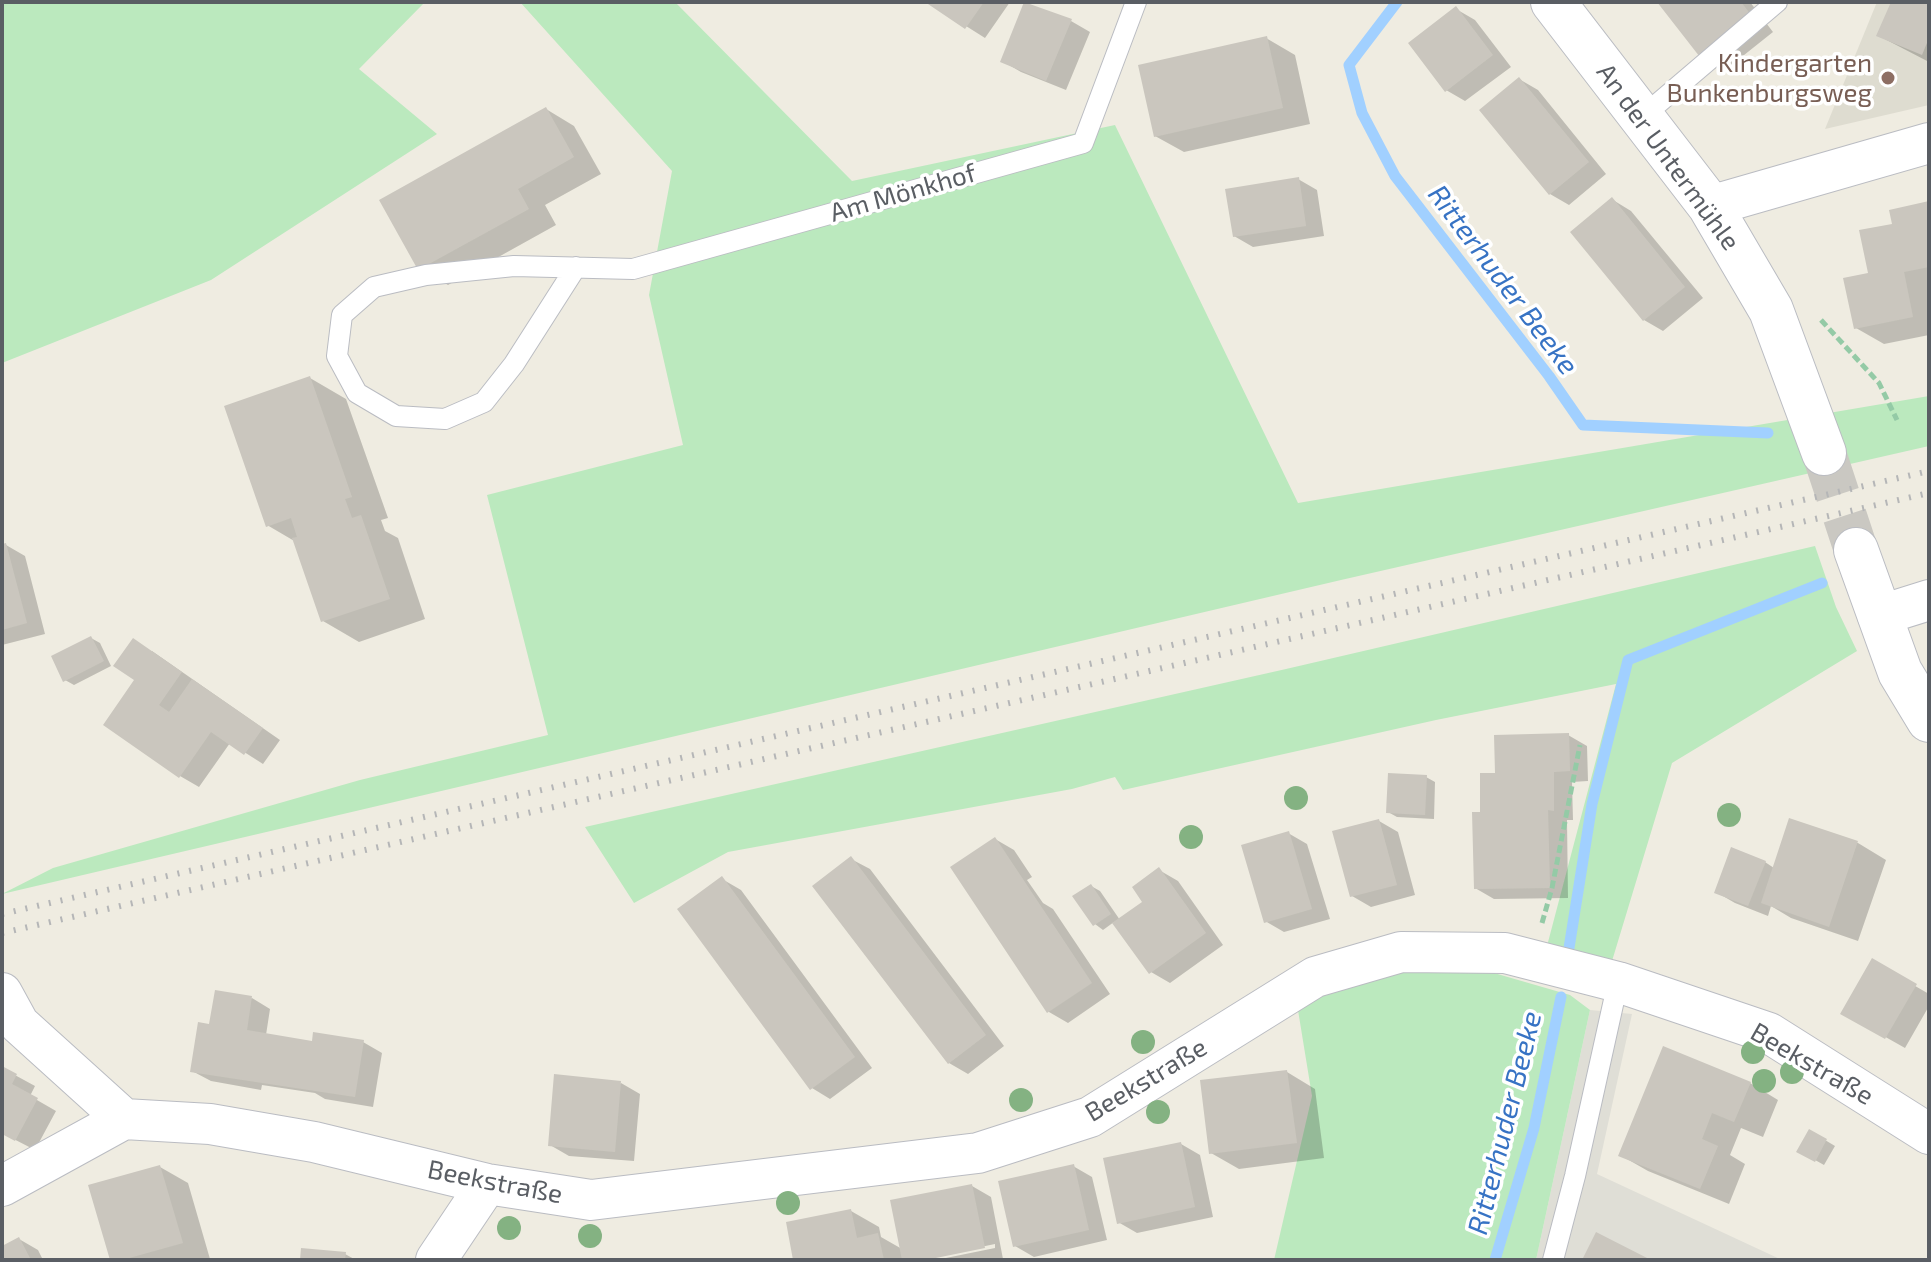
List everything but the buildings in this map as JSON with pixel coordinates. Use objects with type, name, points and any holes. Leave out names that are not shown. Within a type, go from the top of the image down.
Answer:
[{"type":"street","name":"An der Untermühle","points":[[1553,2],[1710,206],[1771,310],[1824,453]]},
{"type":"street","points":[[1710,206],[1929,143]]},
{"type":"street","points":[[1856,550],[1900,672],[1929,720]]},
{"type":"street","points":[[1878,616],[1929,600]]},
{"type":"street","name":"Beekstraße","points":[[124,1119],[225,1126],[314,1142],[487,1184],[591,1200],[978,1153],[1090,1117],[1315,977],[1401,952],[1505,953],[1618,982],[1769,1033],[1929,1134]]},
{"type":"street","points":[[2,993],[19,1024],[124,1119],[2,1186]]},
{"type":"street","points":[[436,1260],[487,1184]]},
{"type":"lane","name":"Am Mönkhof","points":[[576,267],[514,364],[484,402],[445,419],[396,416],[357,393],[337,356],[342,315],[374,287],[426,275],[514,266],[576,267],[633,269],[1083,143],[1136,2]]},
{"type":"lane","points":[[1642,117],[1777,2]]},
{"type":"lane","points":[[1553,1260],[1618,982]]},
{"type":"path","points":[[1816,312],[1823,325],[1879,383],[1897,420]]},
{"type":"path","points":[[1531,961],[1552,888],[1580,745]]},
{"type":"shaded area","name":"Kindergarten Bunkenburgsweg","points":[[1877,2],[1929,2],[1929,105],[1825,129]]},
{"type":"shaded area","points":[[1590,1010],[1632,1014],[1597,1174],[1782,1260],[1536,1260]]},
{"type":"green space","points":[[2,2],[425,2],[359,69],[437,134],[211,280],[2,363]]},
{"type":"green space","points":[[520,2],[675,2],[852,181],[1115,125],[1298,503],[1929,396],[1929,446],[1341,580],[2,894],[53,868],[360,780],[548,735],[487,495],[683,445],[649,295],[672,171]]},
{"type":"green space","points":[[1815,546],[1836,607],[1857,651],[1672,763],[1612,961],[1547,946],[1616,684],[1436,720],[1123,790],[1115,777],[1072,789],[728,852],[634,903],[585,827],[1286,669]]},
{"type":"green space","points":[[1428,965],[1494,973],[1570,995],[1590,1010],[1536,1260],[1274,1260],[1312,1096],[1297,1004],[1354,977]]},
{"type":"waterway","name":"Ritterhuder Beeke","points":[[1397,2],[1349,65],[1362,113],[1395,176],[1583,425],[1768,433]]},
{"type":"waterway","name":"Ritterhuder Beeke","points":[[1569,948],[1592,804],[1628,660],[1822,583]]},
{"type":"waterway","name":"Ritterhuder Beeke","points":[[1495,1260],[1534,1128],[1561,997]]},
{"type":"tunnel","points":[[1824,453],[1856,550]]},
{"type":"railway","points":[[2,914],[1929,471]]},
{"type":"railway","points":[[2,933],[1929,493]]},
{"type":"place","name":"Kindergarten Bunkenburgsweg","points":[[1888,78]]}]
